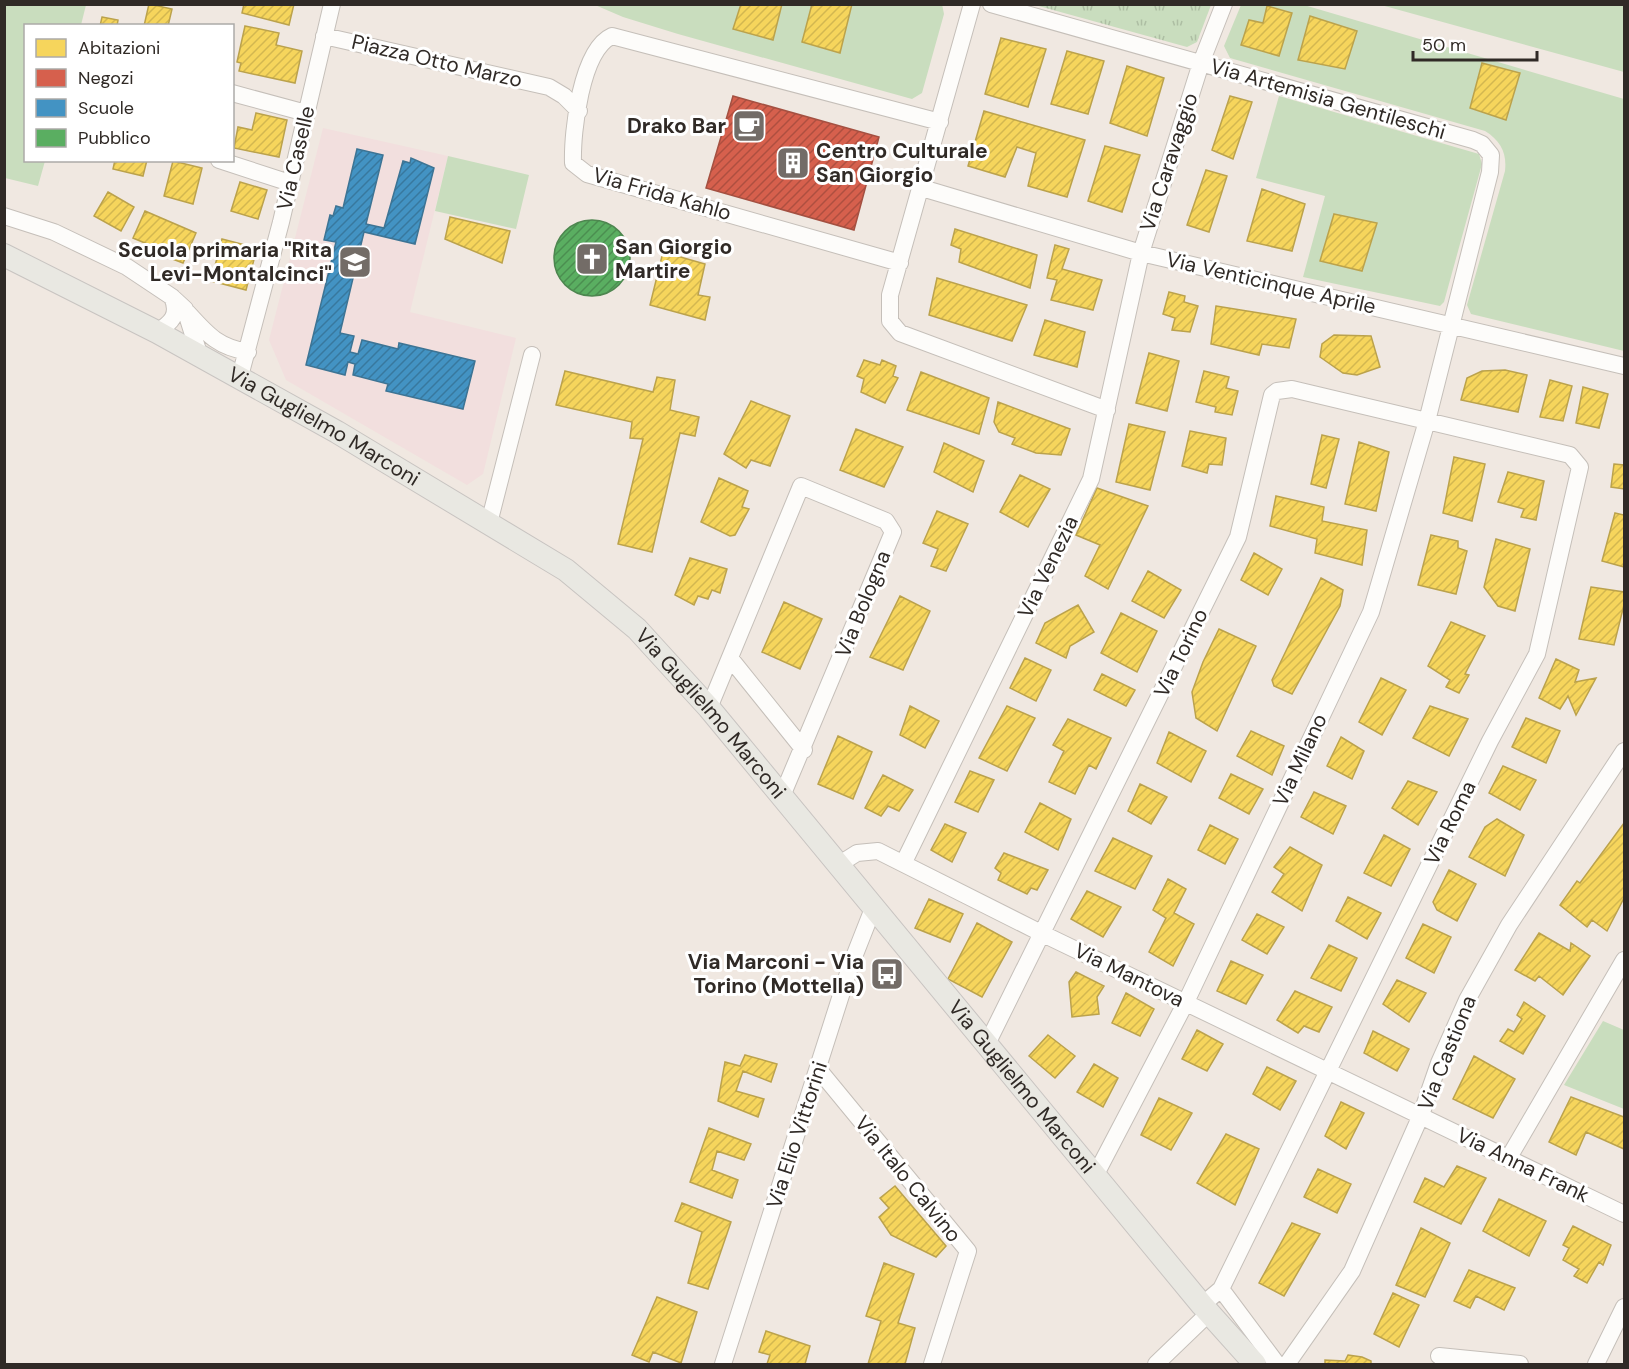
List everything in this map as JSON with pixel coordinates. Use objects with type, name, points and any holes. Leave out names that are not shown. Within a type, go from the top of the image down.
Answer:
[{"type":"main road","name":"Via Guglielmo Marconi","points":[[4,255],[157,332],[239,380],[337,432],[566,570],[637,629],[709,708],[1096,1174],[1205,1309],[1255,1365]]},
{"type":"street","name":"Via Caselle","points":[[239,380],[290,183],[332,4]]},
{"type":"street","points":[[972,4],[890,295],[890,321],[900,333],[1107,410]]},
{"type":"street","name":"Via Artemisia Gentileschi","points":[[991,4],[1473,140],[1488,149],[1491,155],[1490,172],[1450,325]]},
{"type":"street","name":"Via Caravaggio","points":[[1141,253],[1201,63],[1224,4]]},
{"type":"street","name":"Piazza Otto Marzo","points":[[324,36],[549,87],[585,79]]},
{"type":"street","name":"Via Frida Kahlo","points":[[900,263],[587,174],[573,163],[572,143],[585,79],[593,52],[604,39],[612,36],[940,122]]},
{"type":"street","name":"Piazza Otto Marzo","points":[[549,87],[579,111]]},
{"type":"street","points":[[234,94],[306,113]]},
{"type":"street","points":[[225,162],[290,183]]},
{"type":"street","name":"Via Venticinque Aprile","points":[[922,188],[1141,253],[1624,366]]},
{"type":"street","points":[[4,216],[54,232],[106,257],[172,297],[206,332],[228,349],[248,352]]},
{"type":"street","name":"Via Venezia","points":[[904,862],[1091,479],[1141,253]]},
{"type":"street","points":[[157,332],[175,317],[176,306],[172,297]]},
{"type":"street","points":[[185,309],[200,357]]},
{"type":"street","name":"Via Milano","points":[[1096,1174],[1186,1002],[1371,612],[1427,421],[1450,325]]},
{"type":"street","points":[[489,523],[532,355]]},
{"type":"street","name":"Via Torino","points":[[987,1044],[1238,537],[1272,395],[1277,391],[1292,389],[1427,421]]},
{"type":"street","name":"Via Roma","points":[[1156,1365],[1221,1289],[1490,741],[1537,654],[1580,467],[1570,456],[1427,421]]},
{"type":"street","name":"Via Bologna","points":[[709,708],[801,486],[886,521],[893,532],[804,750],[782,796]]},
{"type":"street","points":[[730,658],[804,750]]},
{"type":"street","name":"Via Castiona","points":[[1287,1365],[1352,1270],[1421,1115],[1439,1063],[1467,1000],[1509,925],[1624,751]]},
{"type":"street","name":"Via Mantova","points":[[838,865],[857,853],[878,851],[904,862],[1043,934],[1421,1115]]},
{"type":"street","name":"Via Elio Vittorini","points":[[723,1365],[850,967],[874,906]]},
{"type":"street","points":[[1508,1159],[1624,960]]},
{"type":"street","name":"Via Italo Calvino","points":[[819,1070],[968,1251],[932,1365]]},
{"type":"street","name":"Via Anna Frank","points":[[1421,1115],[1624,1214]]},
{"type":"street","points":[[1221,1289],[1277,1365]]},
{"type":"street","points":[[1596,1365],[1624,1307]]},
{"type":"street","points":[[1439,1356],[1520,1365]]},
{"type":"shaded area","name":"Scuola primaria \"Rita Levi-Montalcinci\"","points":[[323,128],[448,156],[410,312],[516,338],[483,474],[467,485],[286,380],[269,340]]},
{"type":"green space","points":[[942,4],[944,14],[922,93],[912,99],[678,34],[623,17],[595,5]]},
{"type":"green space","points":[[4,5],[86,5],[81,24],[24,24],[24,162],[45,162],[38,186],[5,178]]},
{"type":"green space","points":[[1035,5],[1211,5],[1197,42],[1187,47]]},
{"type":"green space","points":[[1241,5],[1304,5],[1624,99],[1624,351],[1471,314],[1467,305],[1505,171],[1504,153],[1499,143],[1485,131],[1230,58],[1224,46]]},
{"type":"green space","points":[[1381,5],[1624,5],[1624,72]]},
{"type":"green space","points":[[1279,96],[1479,154],[1482,164],[1444,302],[1440,306],[1303,277],[1325,196],[1256,178]]},
{"type":"green space","points":[[448,156],[529,175],[516,229],[435,211]]},
{"type":"green space","points":[[1603,1021],[1624,1030],[1624,1109],[1564,1085]]},
{"type":"building: Abitazioni","points":[[149,4],[172,9],[168,24],[144,24]]},
{"type":"building: Abitazioni","points":[[244,4],[294,4],[289,25],[242,13]]},
{"type":"building: Abitazioni","points":[[741,4],[782,4],[773,40],[733,29]]},
{"type":"building: Abitazioni","points":[[812,4],[852,4],[840,53],[802,42]]},
{"type":"building: Abitazioni","points":[[1267,6],[1292,13],[1279,56],[1241,45],[1249,20],[1263,23]]},
{"type":"building: Abitazioni","points":[[1310,16],[1357,31],[1345,69],[1298,60]]},
{"type":"building: Abitazioni","points":[[102,17],[118,20],[117,24],[100,24]]},
{"type":"building: Abitazioni","points":[[245,26],[279,33],[276,45],[302,51],[295,83],[239,71],[241,63],[237,62]]},
{"type":"building: Abitazioni","points":[[1001,38],[1046,49],[1028,107],[985,94]]},
{"type":"building: Abitazioni","points":[[1067,51],[1104,61],[1088,114],[1051,104]]},
{"type":"building: Abitazioni","points":[[1482,63],[1520,73],[1506,120],[1470,108]]},
{"type":"building: Abitazioni","points":[[1127,66],[1164,78],[1147,136],[1110,123]]},
{"type":"building: Abitazioni","points":[[1230,96],[1252,102],[1233,159],[1212,150]]},
{"type":"building: Abitazioni","points":[[984,111],[1085,140],[1067,197],[1028,186],[1036,153],[1017,147],[1005,177],[968,166]]},
{"type":"building: Abitazioni","points":[[256,113],[287,120],[279,157],[234,148],[238,127],[252,130]]},
{"type":"building: Abitazioni","points":[[1105,146],[1140,155],[1122,212],[1088,201]]},
{"type":"building: Abitazioni","points":[[115,162],[146,162],[143,176],[113,169]]},
{"type":"building: Abitazioni","points":[[173,162],[202,168],[193,204],[164,196]]},
{"type":"building: Abitazioni","points":[[1206,170],[1227,176],[1209,232],[1187,225]]},
{"type":"building: Abitazioni","points":[[240,182],[267,190],[258,219],[231,211]]},
{"type":"building: Abitazioni","points":[[1262,189],[1305,204],[1292,251],[1247,241]]},
{"type":"building: Abitazioni","points":[[108,192],[134,207],[121,231],[94,216]]},
{"type":"building: Abitazioni","points":[[145,211],[196,233],[183,263],[162,255],[164,251],[133,238]]},
{"type":"building: Abitazioni","points":[[1334,214],[1377,223],[1362,271],[1320,261]]},
{"type":"building: Abitazioni","points":[[450,217],[510,231],[502,263],[445,239]]},
{"type":"building: Abitazioni","points":[[955,229],[1037,255],[1030,288],[959,262],[961,249],[951,245]]},
{"type":"building: Abitazioni","points":[[222,239],[257,248],[246,290],[211,281]]},
{"type":"building: Abitazioni","points":[[1055,245],[1069,249],[1062,269],[1102,280],[1093,310],[1051,300],[1057,280],[1047,278]]},
{"type":"building: Abitazioni","points":[[663,252],[705,264],[698,295],[710,297],[705,320],[650,305]]},
{"type":"building: Abitazioni","points":[[937,278],[1027,305],[1012,341],[929,315]]},
{"type":"building: Abitazioni","points":[[1169,292],[1185,296],[1184,302],[1198,306],[1190,332],[1172,330],[1175,318],[1163,314]]},
{"type":"building: Abitazioni","points":[[1216,306],[1296,319],[1289,348],[1262,344],[1259,355],[1211,344]]},
{"type":"building: Abitazioni","points":[[1045,320],[1085,332],[1077,367],[1034,355]]},
{"type":"building: Abitazioni","points":[[1334,335],[1371,336],[1380,367],[1357,375],[1343,373],[1320,357],[1322,344]]},
{"type":"building: Abitazioni","points":[[1149,353],[1179,361],[1167,411],[1136,403]]},
{"type":"building: Abitazioni","points":[[864,360],[880,365],[882,360],[896,366],[893,376],[898,378],[885,403],[861,392],[864,379],[857,376]]},
{"type":"building: Abitazioni","points":[[1505,370],[1527,375],[1518,412],[1461,400],[1467,378],[1482,371]]},
{"type":"building: Abitazioni","points":[[565,371],[653,392],[657,377],[675,380],[670,410],[699,417],[695,436],[680,433],[652,552],[618,544],[643,439],[630,438],[632,422],[556,405]]},
{"type":"building: Abitazioni","points":[[1204,371],[1229,377],[1226,388],[1238,391],[1232,415],[1215,412],[1216,407],[1196,402]]},
{"type":"building: Abitazioni","points":[[921,372],[989,398],[979,434],[907,410]]},
{"type":"building: Abitazioni","points":[[1550,380],[1572,386],[1563,421],[1540,417]]},
{"type":"building: Abitazioni","points":[[1583,387],[1608,394],[1599,428],[1576,423]]},
{"type":"building: Abitazioni","points":[[751,401],[790,416],[770,466],[751,460],[746,468],[724,454]]},
{"type":"building: Abitazioni","points":[[998,402],[1070,429],[1061,455],[1036,453],[1012,444],[1015,438],[999,432],[994,422]]},
{"type":"building: Abitazioni","points":[[1129,424],[1165,432],[1150,490],[1116,482]]},
{"type":"building: Abitazioni","points":[[856,429],[903,447],[884,487],[840,470]]},
{"type":"building: Abitazioni","points":[[1190,431],[1226,438],[1222,465],[1209,464],[1207,473],[1182,466]]},
{"type":"building: Abitazioni","points":[[1322,435],[1339,439],[1326,488],[1311,484]]},
{"type":"building: Abitazioni","points":[[1359,442],[1389,452],[1376,511],[1345,504]]},
{"type":"building: Abitazioni","points":[[944,443],[984,461],[973,492],[934,472]]},
{"type":"building: Abitazioni","points":[[1454,457],[1485,464],[1472,521],[1443,513]]},
{"type":"building: Abitazioni","points":[[1614,464],[1624,465],[1624,489],[1611,487]]},
{"type":"building: Abitazioni","points":[[1508,472],[1544,481],[1536,520],[1521,517],[1524,509],[1498,502]]},
{"type":"building: Abitazioni","points":[[1020,475],[1050,489],[1028,527],[1000,512]]},
{"type":"building: Abitazioni","points":[[719,478],[748,491],[742,507],[749,509],[735,535],[730,536],[701,522]]},
{"type":"building: Abitazioni","points":[[1097,488],[1148,506],[1108,589],[1085,576],[1100,545],[1076,535]]},
{"type":"building: Abitazioni","points":[[1276,496],[1324,507],[1322,521],[1367,530],[1362,565],[1315,553],[1317,539],[1270,526]]},
{"type":"building: Abitazioni","points":[[937,511],[968,524],[946,571],[931,566],[938,549],[923,543]]},
{"type":"building: Abitazioni","points":[[1615,513],[1624,515],[1624,567],[1602,561]]},
{"type":"building: Abitazioni","points":[[1431,535],[1458,541],[1458,548],[1467,551],[1456,594],[1418,585]]},
{"type":"building: Abitazioni","points":[[1496,539],[1530,549],[1515,611],[1498,606],[1484,587]]},
{"type":"building: Abitazioni","points":[[1254,553],[1282,569],[1268,595],[1241,580]]},
{"type":"building: Abitazioni","points":[[690,558],[727,569],[720,593],[712,590],[708,599],[698,596],[694,605],[675,595]]},
{"type":"building: Abitazioni","points":[[1148,571],[1181,590],[1164,618],[1132,601]]},
{"type":"building: Abitazioni","points":[[1321,578],[1343,590],[1340,606],[1292,694],[1274,686],[1272,680]]},
{"type":"building: Abitazioni","points":[[1591,587],[1624,592],[1624,605],[1614,645],[1579,639]]},
{"type":"building: Abitazioni","points":[[900,596],[930,611],[903,670],[870,657]]},
{"type":"building: Abitazioni","points":[[784,602],[822,619],[800,669],[762,652]]},
{"type":"building: Abitazioni","points":[[1078,605],[1094,632],[1070,646],[1066,658],[1036,643],[1045,623]]},
{"type":"building: Abitazioni","points":[[1121,613],[1157,631],[1137,672],[1101,653]]},
{"type":"building: Abitazioni","points":[[1451,622],[1485,636],[1465,674],[1469,675],[1459,693],[1446,687],[1450,680],[1428,666]]},
{"type":"building: Abitazioni","points":[[1219,629],[1256,646],[1217,731],[1196,718],[1192,692]]},
{"type":"building: Abitazioni","points":[[1025,658],[1051,670],[1036,701],[1010,688]]},
{"type":"building: Abitazioni","points":[[1556,659],[1579,670],[1575,682],[1596,678],[1576,715],[1568,696],[1560,709],[1539,698]]},
{"type":"building: Abitazioni","points":[[1102,674],[1135,690],[1126,706],[1094,690]]},
{"type":"building: Abitazioni","points":[[1381,678],[1406,690],[1382,735],[1359,722]]},
{"type":"building: Abitazioni","points":[[910,706],[939,721],[925,748],[900,735]]},
{"type":"building: Abitazioni","points":[[1007,706],[1035,718],[1007,771],[979,758]]},
{"type":"building: Abitazioni","points":[[1430,706],[1468,719],[1449,756],[1413,738]]},
{"type":"building: Abitazioni","points":[[1526,718],[1560,731],[1546,763],[1512,747]]},
{"type":"building: Abitazioni","points":[[1068,719],[1111,738],[1096,769],[1089,765],[1075,794],[1049,782],[1064,751],[1053,745]]},
{"type":"building: Abitazioni","points":[[1251,731],[1284,746],[1272,775],[1237,756]]},
{"type":"building: Abitazioni","points":[[1169,732],[1206,751],[1191,782],[1157,763]]},
{"type":"building: Abitazioni","points":[[838,736],[872,752],[853,799],[818,784]]},
{"type":"building: Abitazioni","points":[[1341,737],[1364,751],[1352,779],[1327,766]]},
{"type":"building: Abitazioni","points":[[1503,766],[1536,780],[1520,810],[1489,793]]},
{"type":"building: Abitazioni","points":[[970,771],[994,780],[978,812],[955,802]]},
{"type":"building: Abitazioni","points":[[1231,774],[1263,789],[1249,814],[1219,798]]},
{"type":"building: Abitazioni","points":[[883,775],[913,790],[899,811],[888,806],[881,816],[865,808]]},
{"type":"building: Abitazioni","points":[[1408,781],[1437,792],[1418,825],[1392,808]]},
{"type":"building: Abitazioni","points":[[1140,784],[1167,797],[1151,824],[1128,811]]},
{"type":"building: Abitazioni","points":[[1314,792],[1346,806],[1333,834],[1301,817]]},
{"type":"building: Abitazioni","points":[[1040,803],[1071,819],[1058,850],[1025,832]]},
{"type":"building: Abitazioni","points":[[1497,819],[1524,835],[1505,876],[1469,857],[1485,827]]},
{"type":"building: Abitazioni","points":[[1624,823],[1624,898],[1607,931],[1592,920],[1587,927],[1560,905],[1577,881],[1580,883]]},
{"type":"building: Abitazioni","points":[[945,824],[966,833],[952,862],[931,850]]},
{"type":"building: Abitazioni","points":[[1210,825],[1238,839],[1225,864],[1198,850]]},
{"type":"building: Abitazioni","points":[[1384,835],[1410,849],[1391,886],[1364,873]]},
{"type":"building: Abitazioni","points":[[1113,838],[1152,856],[1135,889],[1095,871]]},
{"type":"building: Abitazioni","points":[[1290,847],[1322,865],[1302,911],[1272,892],[1284,874],[1274,867]]},
{"type":"building: Abitazioni","points":[[1004,853],[1048,870],[1037,890],[1031,888],[1027,894],[998,880],[1001,873],[995,868]]},
{"type":"building: Abitazioni","points":[[1449,870],[1476,884],[1457,921],[1437,910],[1433,902]]},
{"type":"building: Abitazioni","points":[[1168,879],[1186,889],[1174,913],[1194,924],[1173,966],[1149,952],[1166,918],[1153,910]]},
{"type":"building: Abitazioni","points":[[1087,891],[1121,907],[1103,937],[1071,919]]},
{"type":"building: Abitazioni","points":[[1348,897],[1381,913],[1367,939],[1336,921]]},
{"type":"building: Abitazioni","points":[[929,899],[963,914],[950,942],[915,928]]},
{"type":"building: Abitazioni","points":[[1257,914],[1284,927],[1267,954],[1242,940]]},
{"type":"building: Abitazioni","points":[[977,923],[1012,942],[982,997],[948,979]]},
{"type":"building: Abitazioni","points":[[1423,924],[1451,937],[1434,973],[1406,958]]},
{"type":"building: Abitazioni","points":[[1539,933],[1570,951],[1571,943],[1590,956],[1563,995],[1539,976],[1535,981],[1515,970]]},
{"type":"building: Abitazioni","points":[[1329,945],[1357,958],[1341,991],[1311,978]]},
{"type":"building: Abitazioni","points":[[1231,961],[1263,975],[1246,1004],[1217,991]]},
{"type":"building: Abitazioni","points":[[1076,972],[1104,986],[1097,997],[1099,1014],[1072,1017],[1069,982]]},
{"type":"building: Abitazioni","points":[[1397,980],[1426,993],[1409,1022],[1383,1004]]},
{"type":"building: Abitazioni","points":[[1295,991],[1332,1007],[1319,1032],[1304,1026],[1298,1033],[1277,1020]]},
{"type":"building: Abitazioni","points":[[1126,993],[1154,1009],[1140,1036],[1112,1023]]},
{"type":"building: Abitazioni","points":[[1524,1002],[1545,1016],[1523,1054],[1500,1041],[1508,1029],[1514,1032],[1522,1019],[1517,1015]]},
{"type":"building: Abitazioni","points":[[1197,1030],[1223,1044],[1207,1071],[1182,1059]]},
{"type":"building: Abitazioni","points":[[1373,1031],[1409,1049],[1397,1071],[1364,1053]]},
{"type":"building: Abitazioni","points":[[1048,1035],[1075,1056],[1055,1078],[1029,1056]]},
{"type":"building: Abitazioni","points":[[745,1055],[777,1064],[771,1082],[743,1071],[736,1091],[764,1099],[758,1117],[718,1101],[725,1062],[740,1066]]},
{"type":"building: Abitazioni","points":[[1474,1056],[1515,1079],[1493,1118],[1453,1099]]},
{"type":"building: Abitazioni","points":[[1094,1064],[1118,1078],[1103,1107],[1077,1092]]},
{"type":"building: Abitazioni","points":[[1267,1067],[1296,1081],[1280,1110],[1253,1094]]},
{"type":"building: Abitazioni","points":[[1571,1097],[1624,1117],[1624,1149],[1586,1132],[1576,1155],[1549,1142]]},
{"type":"building: Abitazioni","points":[[1159,1098],[1192,1113],[1171,1150],[1141,1135]]},
{"type":"building: Abitazioni","points":[[1341,1102],[1364,1113],[1346,1149],[1325,1136]]},
{"type":"building: Abitazioni","points":[[709,1128],[751,1144],[744,1160],[717,1151],[712,1170],[738,1180],[732,1198],[690,1182]]},
{"type":"building: Abitazioni","points":[[1226,1134],[1259,1149],[1235,1205],[1197,1183]]},
{"type":"building: Abitazioni","points":[[1457,1166],[1486,1178],[1461,1224],[1414,1202],[1425,1178],[1444,1187]]},
{"type":"building: Abitazioni","points":[[1318,1169],[1351,1184],[1337,1213],[1304,1197]]},
{"type":"building: Abitazioni","points":[[895,1186],[946,1246],[936,1257],[891,1235],[879,1217],[889,1208],[880,1198]]},
{"type":"building: Abitazioni","points":[[1499,1199],[1546,1221],[1529,1256],[1483,1231]]},
{"type":"building: Abitazioni","points":[[682,1203],[731,1222],[708,1289],[688,1283],[702,1232],[675,1221]]},
{"type":"building: Abitazioni","points":[[1292,1223],[1320,1234],[1284,1296],[1259,1283]]},
{"type":"building: Abitazioni","points":[[1573,1226],[1611,1245],[1603,1265],[1599,1262],[1587,1283],[1574,1276],[1579,1269],[1563,1260],[1569,1248],[1563,1245]]},
{"type":"building: Abitazioni","points":[[1421,1228],[1450,1243],[1425,1297],[1396,1285]]},
{"type":"building: Abitazioni","points":[[884,1263],[914,1274],[898,1323],[915,1328],[905,1364],[868,1364],[881,1321],[866,1316]]},
{"type":"building: Abitazioni","points":[[1469,1270],[1515,1288],[1504,1310],[1476,1296],[1470,1308],[1454,1301]]},
{"type":"building: Abitazioni","points":[[1393,1293],[1419,1305],[1399,1347],[1374,1334]]},
{"type":"building: Abitazioni","points":[[657,1297],[697,1312],[681,1363],[653,1352],[649,1362],[632,1355]]},
{"type":"building: Abitazioni","points":[[766,1331],[810,1346],[805,1364],[767,1364],[770,1355],[759,1352]]},
{"type":"building: Abitazioni","points":[[1348,1355],[1362,1357],[1371,1361],[1371,1364],[1325,1364],[1325,1360],[1345,1361]]},
{"type":"building: Negozi","name":"Centro Culturale San Giorgio","points":[[733,96],[879,137],[854,230],[706,188]]},
{"type":"building: Scuole","points":[[357,149],[383,155],[366,224],[384,228],[403,161],[410,163],[411,158],[434,168],[415,244],[364,232],[340,333],[354,336],[350,352],[358,354],[362,340],[398,349],[399,343],[475,361],[463,409],[386,391],[388,384],[353,375],[355,364],[348,362],[345,375],[306,365],[336,242],[324,240],[330,215],[333,216],[336,206],[343,208]]},
{"type":"building: Pubblico","name":"San Giorgio Martire","points":[[585,220],[599,220],[613,226],[624,237],[630,251],[627,273],[619,285],[599,296],[585,296],[571,290],[560,279],[554,265],[554,251],[560,237],[571,226]]},
{"type":"place","name":"Drako Bar","points":[[749,126]]},
{"type":"place","name":"Centro Culturale San Giorgio","points":[[793,163]]},
{"type":"place","name":"San Giorgio Martire","points":[[592,259]]},
{"type":"place","name":"Scuola primaria \"Rita Levi-Montalcinci\"","points":[[355,262]]},
{"type":"place","name":"Via Marconi - Via Torino (Mottella)","points":[[887,974]]}]
